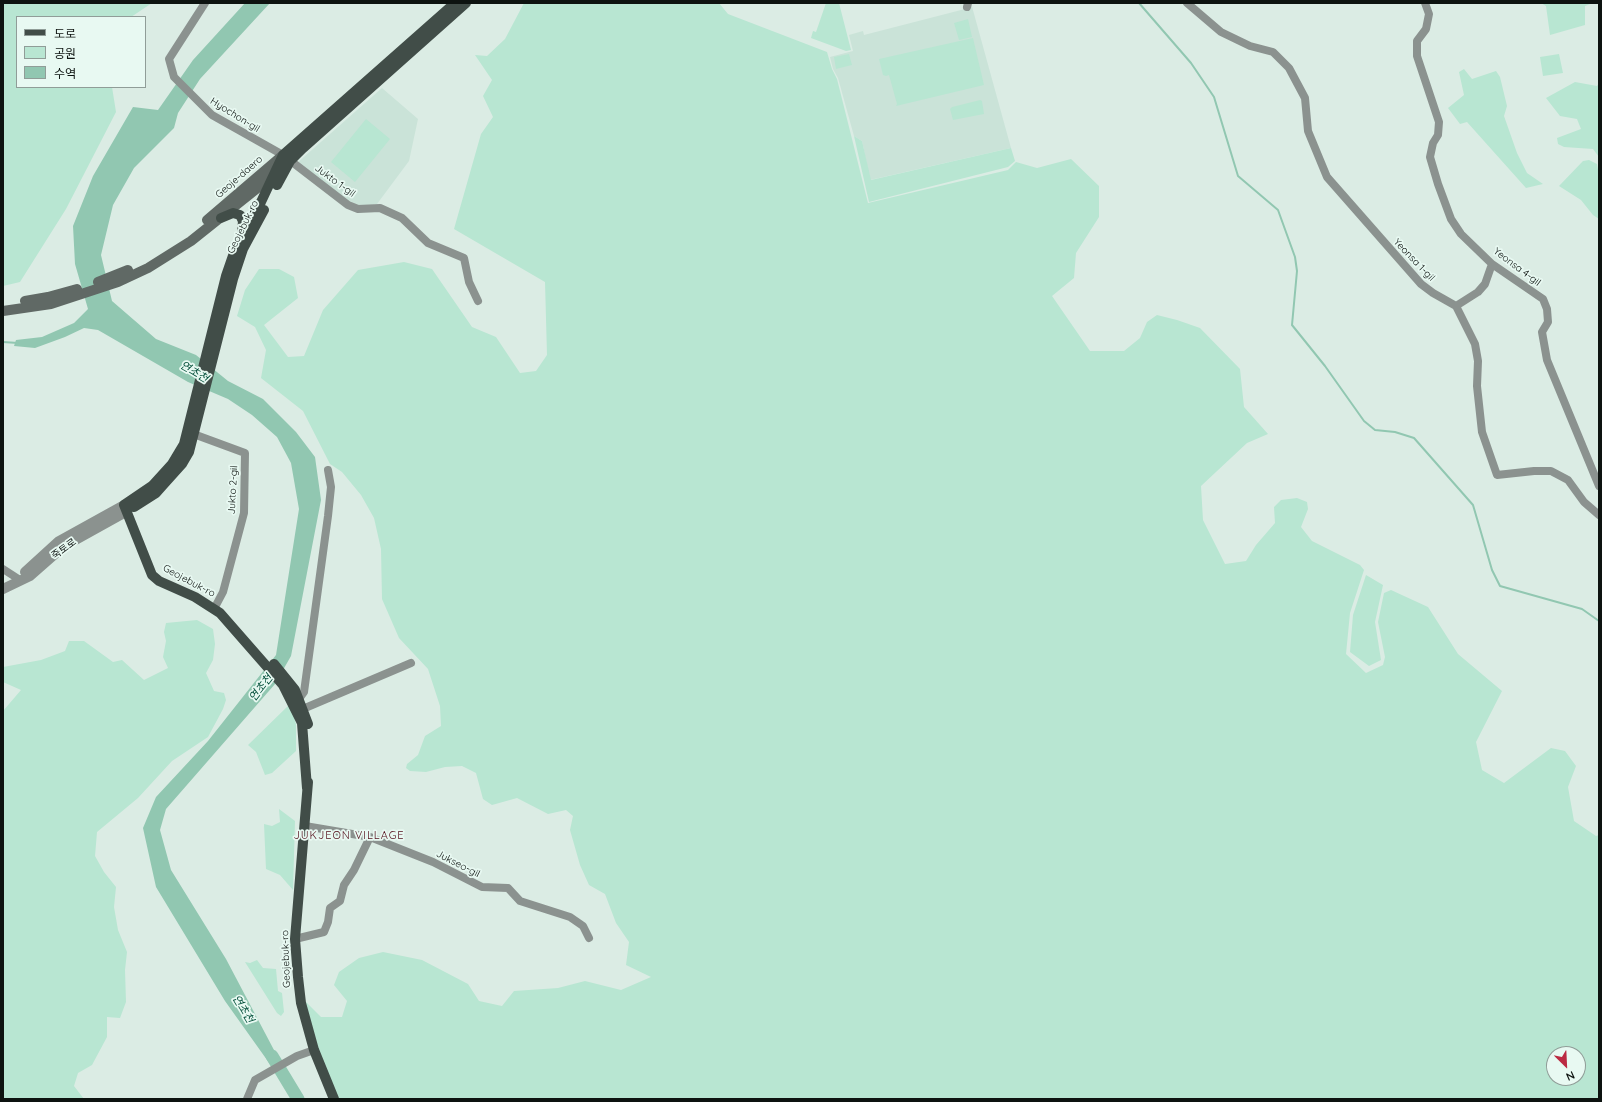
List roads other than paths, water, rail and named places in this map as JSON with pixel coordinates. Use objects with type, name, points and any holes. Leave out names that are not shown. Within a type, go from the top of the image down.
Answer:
[{"type":"main road","name":"Geoje-daero","points":[[120,277],[187,236],[287,158],[455,3]]},
{"type":"main road","points":[[287,158],[309,142],[466,3]]},
{"type":"main road","name":"Geojebuk-ro","points":[[211,352],[226,276],[241,237],[274,174],[287,158]]},
{"type":"main road","name":"Geojebuk-ro","points":[[211,352],[243,249],[287,158]]},
{"type":"main road","name":"Geoje-daero","points":[[3,311],[51,304],[72,294],[120,277],[169,256],[221,218],[274,174]]},
{"type":"main road","points":[[221,218],[233,213],[240,215],[243,221],[241,237]]},
{"type":"main road","name":"Geoje-daero","points":[[3,304],[72,294]]},
{"type":"main road","points":[[128,507],[156,493],[182,464],[189,452],[191,433],[198,401],[211,352]]},
{"type":"main road","name":"Geojebuk-ro","points":[[128,507],[152,575],[159,581],[215,607],[262,657],[298,705],[308,722],[310,772],[307,788],[295,939],[301,1003],[314,1050],[334,1099]]},
{"type":"street","name":"Hyochon-gil","points":[[205,3],[169,59],[174,77],[205,109],[239,132],[287,158]]},
{"type":"street","name":"Yeonsa 1-gil","points":[[1187,3],[1221,32],[1250,46],[1273,52],[1289,68],[1305,98],[1308,131],[1327,177],[1421,284],[1433,293],[1456,306]]},
{"type":"street","name":"Yeonsa 4-gil","points":[[1425,3],[1429,14],[1428,21],[1426,29],[1417,41],[1417,56],[1439,122],[1438,135],[1433,143],[1430,157],[1438,184],[1451,219],[1461,234],[1492,264],[1544,299],[1547,309],[1548,322],[1542,332],[1547,360],[1599,486]]},
{"type":"street","name":"Jukto 1-gil","points":[[287,158],[348,205],[358,209],[380,208],[402,218],[428,243],[464,258],[469,282],[478,301]]},
{"type":"street","points":[[1492,264],[1485,284],[1478,292],[1456,306],[1475,344],[1478,361],[1478,386],[1482,432],[1497,475],[1534,471],[1551,471],[1568,480],[1584,502],[1599,515]]},
{"type":"street","name":"Jukto 2-gil","points":[[191,433],[245,453],[244,513],[224,592],[215,607]]},
{"type":"street","points":[[298,705],[304,692],[328,516],[331,487],[328,470]]},
{"type":"street","name":"죽토로","points":[[3,584],[18,578],[30,576],[63,547],[128,507]]},
{"type":"street","points":[[3,569],[18,578]]},
{"type":"street","name":"죽토로","points":[[3,589],[18,578]]},
{"type":"street","points":[[298,705],[412,665]]},
{"type":"street","name":"Jukseo-gil","points":[[305,826],[370,838],[433,862],[482,887],[508,888],[520,901],[570,917],[583,926],[589,938]]},
{"type":"street","points":[[295,939],[324,932],[328,922],[330,908],[340,901],[344,885],[354,870],[370,838]]},
{"type":"street","points":[[247,1099],[255,1080],[297,1056],[314,1050]]},
{"type":"water","points":[[245,3],[270,3],[200,79],[178,113],[174,128],[134,168],[113,205],[101,255],[112,301],[156,339],[196,355],[228,381],[263,399],[296,432],[315,457],[321,500],[291,656],[275,684],[166,809],[160,830],[171,870],[226,959],[284,1069],[277,1074],[225,1001],[156,887],[143,828],[156,797],[208,741],[276,655],[299,509],[291,463],[277,437],[252,415],[228,399],[188,382],[98,330],[84,328],[35,348],[14,346],[16,340],[42,337],[74,323],[88,309],[75,264],[73,226],[93,176],[133,107],[158,110],[193,60]]},
{"type":"waterway","points":[[1139,3],[1191,63],[1214,97],[1238,176],[1278,210],[1295,257],[1297,271],[1292,325],[1325,366],[1364,421],[1375,430],[1395,432],[1414,438],[1473,505],[1492,570],[1500,586],[1582,609],[1599,621]]},
{"type":"waterway","points":[[3,342],[18,343]]},
{"type":"waterway","name":"연초천","points":[[272,1056],[298,1099]]},
{"type":"district","name":"JUKJEON VILLAGE","points":[[349,836]]}]
